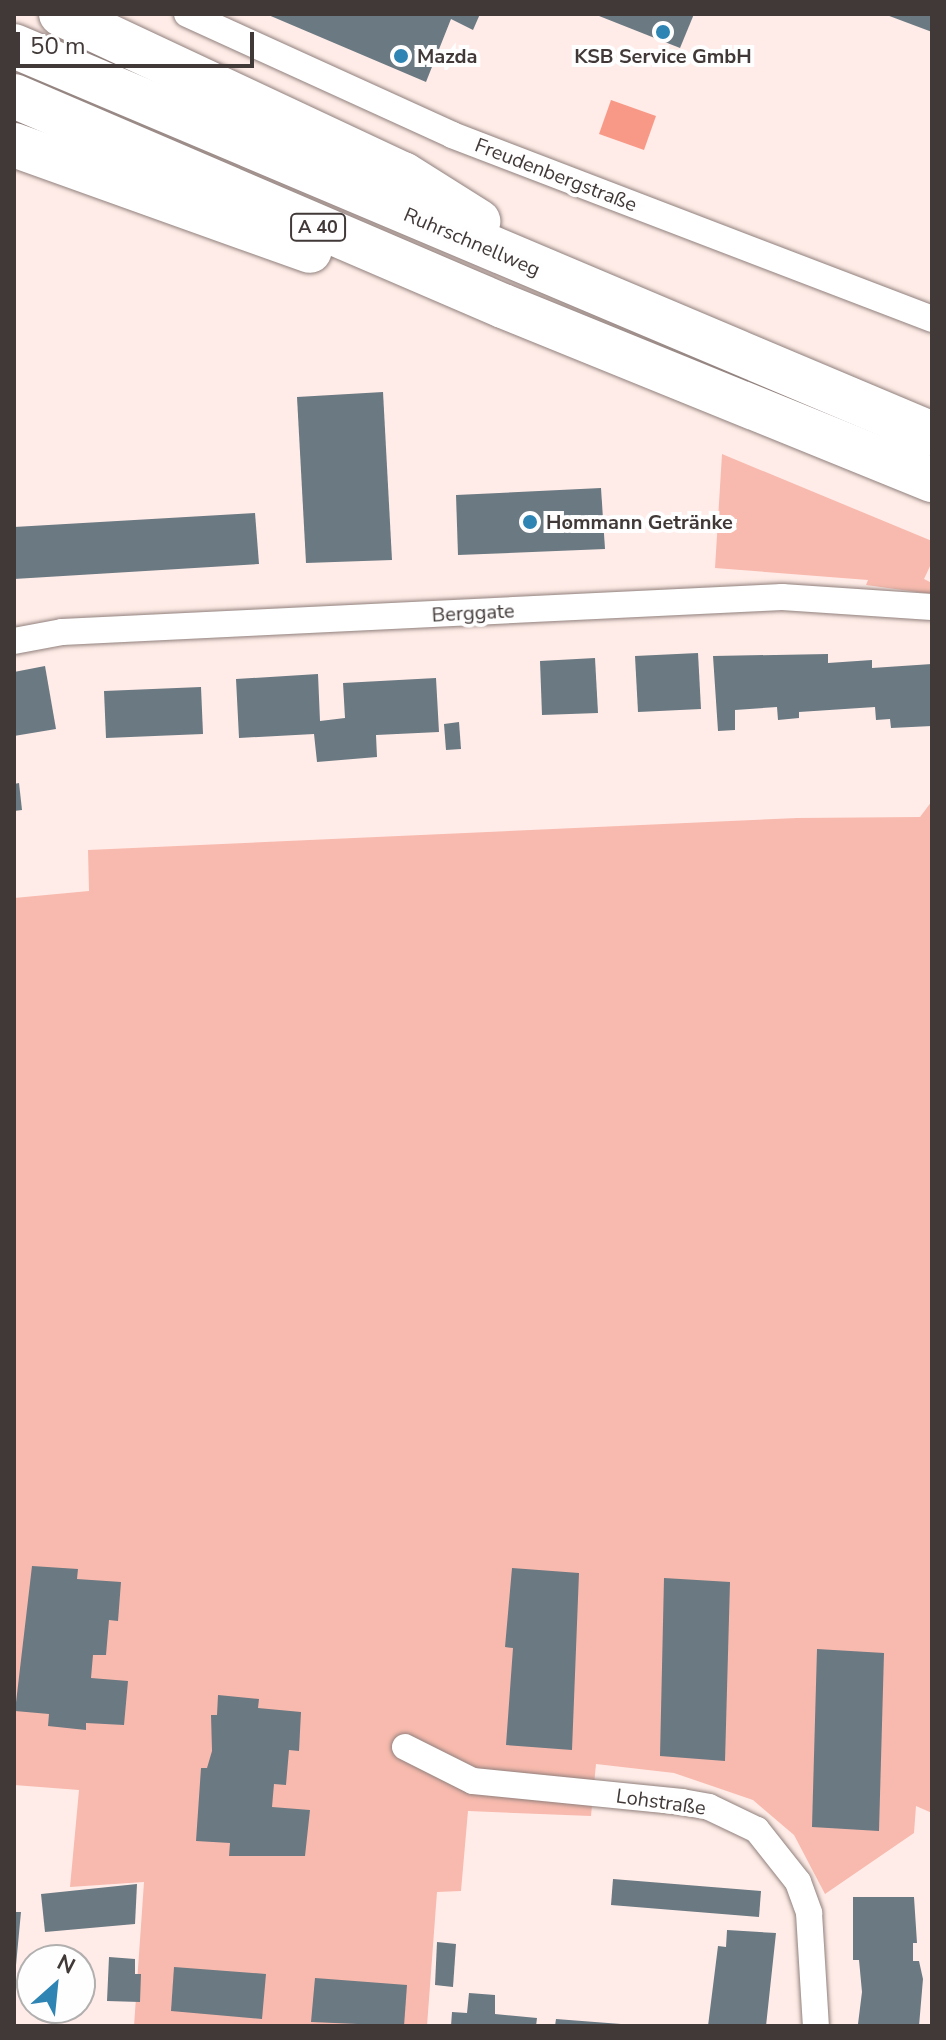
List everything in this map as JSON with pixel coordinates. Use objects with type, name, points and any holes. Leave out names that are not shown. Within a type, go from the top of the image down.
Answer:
[{"type":"highway","points":[[61,14],[403,174],[599,296]]},
{"type":"highway","name":"Ruhrschnellweg","points":[[14,46],[599,296],[932,434]]},
{"type":"highway","name":"A 40","points":[[14,96],[624,355],[932,480]]},
{"type":"highway","name":"A 40","points":[[14,145],[224,222],[624,355]]},
{"type":"street","name":"Freudenbergstraße","points":[[187,14],[452,135],[932,319]]},
{"type":"street","name":"Berggate","points":[[14,641],[62,632],[782,597],[932,607]]},
{"type":"street","name":"Lohstraße","points":[[405,1747],[473,1781],[682,1802],[709,1807],[757,1830],[798,1882],[809,1913],[816,2026]]},
{"type":"shaded area","points":[[611,100],[656,116],[644,150],[599,134]]},
{"type":"shaded area","points":[[722,454],[932,541],[932,562],[924,579],[932,583],[932,594],[866,585],[868,580],[715,568]]},
{"type":"shaded area","points":[[932,801],[932,1813],[916,1806],[914,1833],[825,1894],[794,1835],[753,1800],[674,1773],[596,1764],[591,1816],[468,1811],[461,1891],[437,1892],[427,2026],[134,2026],[144,1882],[70,1887],[79,1790],[14,1785],[14,898],[89,891],[88,850],[797,818],[920,817]]},
{"type":"building","name":"Mazda","points":[[266,14],[480,14],[473,30],[451,19],[426,82]]},
{"type":"building","name":"KSB Service GmbH","points":[[594,14],[694,14],[680,48]]},
{"type":"building","points":[[884,14],[932,14],[932,32]]},
{"type":"building","points":[[383,392],[392,560],[306,563],[297,397]]},
{"type":"building","name":"Hommann Getränke","points":[[601,488],[605,549],[458,555],[456,495]]},
{"type":"building","points":[[255,513],[259,564],[14,579],[14,527]]},
{"type":"building","points":[[698,653],[701,709],[638,712],[635,656]]},
{"type":"building","points":[[828,654],[828,663],[872,660],[872,668],[932,664],[932,726],[891,728],[890,719],[876,720],[875,707],[799,712],[799,718],[778,720],[777,707],[735,710],[735,730],[718,731],[713,656]]},
{"type":"building","points":[[595,658],[598,713],[542,715],[540,661]]},
{"type":"building","points":[[45,666],[56,729],[14,736],[14,672]]},
{"type":"building","points":[[318,674],[320,721],[345,718],[343,683],[436,678],[439,732],[376,735],[377,757],[317,762],[314,734],[239,738],[236,679]]},
{"type":"building","points":[[201,687],[203,734],[106,738],[104,691]]},
{"type":"building","points":[[459,722],[461,749],[446,750],[444,724]]},
{"type":"building","points":[[19,783],[22,810],[14,811],[14,784]]},
{"type":"building","points":[[32,1566],[78,1569],[77,1579],[121,1582],[118,1621],[109,1620],[106,1655],[93,1655],[91,1678],[128,1681],[124,1725],[86,1723],[86,1730],[48,1726],[49,1714],[15,1711]]},
{"type":"building","points":[[512,1568],[579,1573],[572,1750],[506,1745],[513,1648],[505,1647]]},
{"type":"building","points":[[664,1578],[730,1582],[725,1761],[660,1756]]},
{"type":"building","points":[[817,1649],[884,1653],[879,1831],[812,1827]]},
{"type":"building","points":[[218,1695],[259,1699],[258,1708],[301,1712],[299,1751],[289,1750],[286,1785],[274,1784],[272,1807],[310,1810],[305,1856],[229,1856],[230,1843],[196,1841],[201,1768],[207,1768],[212,1751],[211,1715],[217,1715]]},
{"type":"building","points":[[613,1879],[761,1891],[759,1917],[611,1905]]},
{"type":"building","points":[[137,1884],[135,1924],[45,1932],[41,1894]]},
{"type":"building","points":[[853,1897],[914,1897],[917,1943],[913,1943],[913,1961],[919,1961],[923,1979],[919,2026],[858,2024],[862,1992],[859,1960],[853,1960]]},
{"type":"building","points":[[14,1912],[21,1912],[16,1965]]},
{"type":"building","points":[[727,1930],[776,1933],[766,2026],[708,2026],[718,1946],[726,1947]]},
{"type":"building","points":[[437,1942],[456,1944],[453,1987],[435,1985]]},
{"type":"building","points":[[109,1957],[135,1959],[135,1974],[141,1974],[140,2002],[107,2001]]},
{"type":"building","points":[[174,1967],[266,1974],[262,2019],[171,2011]]},
{"type":"building","points":[[315,1978],[407,1985],[404,2026],[311,2022]]},
{"type":"building","points":[[469,1993],[495,1995],[495,2014],[537,2018],[536,2026],[451,2026],[452,2012],[467,2013]]},
{"type":"building","points":[[556,2019],[621,2024],[555,2026]]},
{"type":"place","name":"KSB Service GmbH","points":[[663,32]]},
{"type":"place","name":"Mazda","points":[[401,56]]},
{"type":"place","name":"Hommann Getränke","points":[[530,522]]}]
